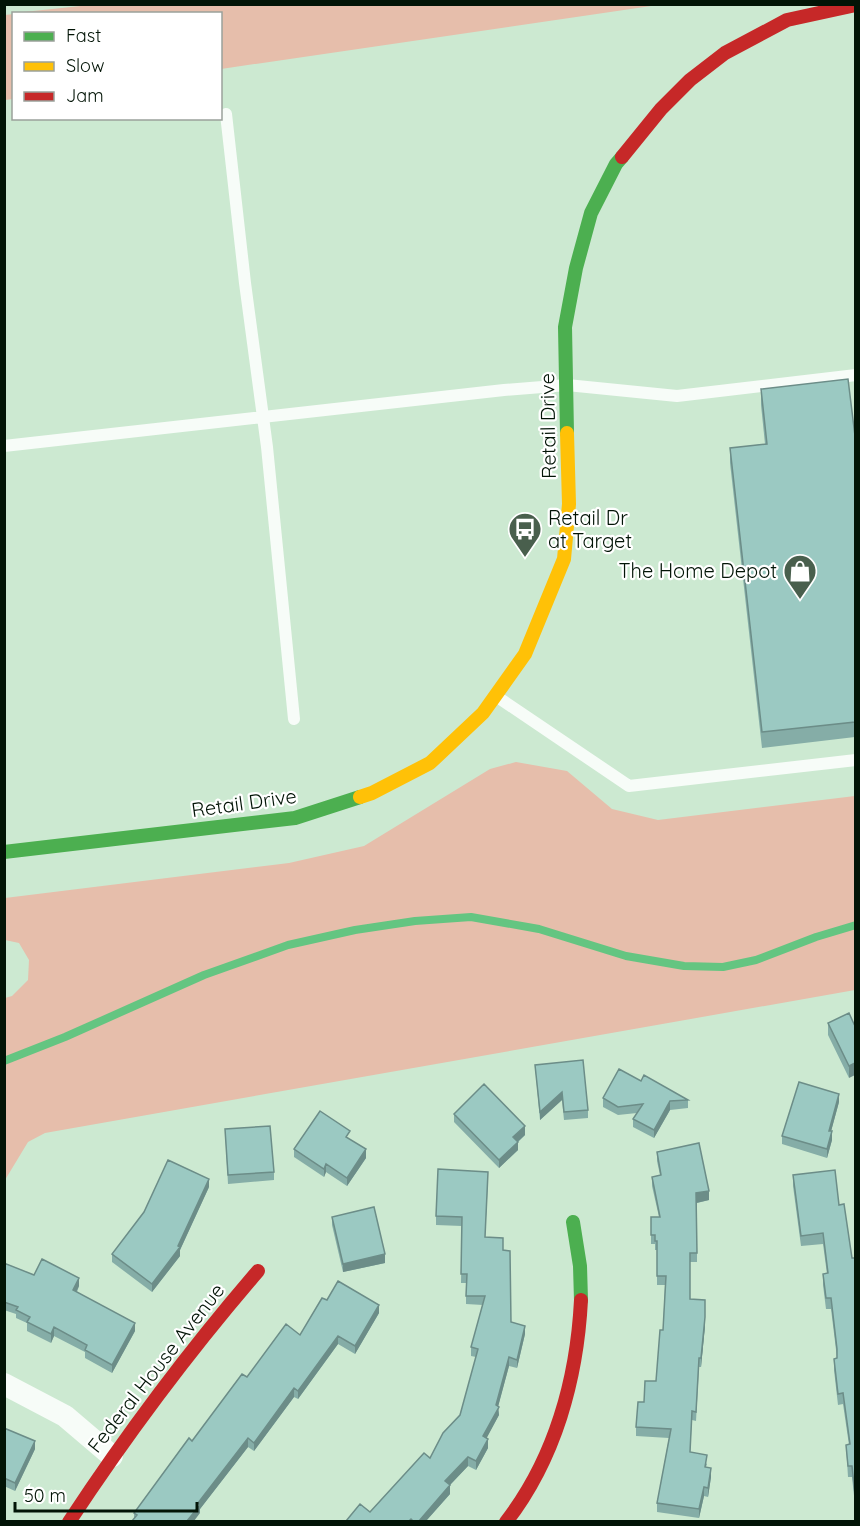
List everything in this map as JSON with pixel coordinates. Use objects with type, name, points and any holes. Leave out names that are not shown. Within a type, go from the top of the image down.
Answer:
[{"type":"street","name":"Retail Drive","points":[[4,852],[296,818],[372,793],[430,764],[483,713],[525,654],[564,559],[569,504],[565,327],[576,268],[591,213],[615,164],[661,109],[690,80],[725,53],[787,20],[855,5]]},
{"type":"street","points":[[506,1521],[516,1510],[542,1464],[562,1410],[579,1338],[581,1272],[573,1222]]},
{"type":"street","name":"Federal House Avenue","points":[[69,1521],[112,1456],[228,1305],[258,1271]]},
{"type":"street","points":[[4,1384],[65,1416],[112,1456]]},
{"type":"lane","points":[[226,114],[245,283],[264,418],[294,719]]},
{"type":"lane","points":[[4,446],[504,390],[567,385],[677,396],[855,375]]},
{"type":"lane","points":[[495,695],[629,786],[855,760]]},
{"type":"shaded area","points":[[90,4],[658,5],[222,69],[222,12],[24,12]]},
{"type":"shaded area","points":[[12,14],[12,99],[5,100],[5,15]]},
{"type":"shaded area","points":[[516,762],[567,771],[612,809],[658,820],[855,796],[855,990],[45,1133],[28,1142],[5,1180],[5,998],[12,996],[28,980],[29,960],[19,943],[5,940],[5,898],[289,863],[364,846],[490,769]]},
{"type":"building","name":"The Home Depot","points":[[848,379],[855,436],[855,722],[762,732],[730,448],[767,444],[761,389]]},
{"type":"building","points":[[849,1013],[855,1023],[855,1063],[849,1066],[828,1023]]},
{"type":"building","points":[[583,1060],[588,1110],[564,1112],[562,1092],[540,1112],[535,1065]]},
{"type":"building","points":[[619,1069],[641,1081],[644,1075],[688,1100],[670,1101],[654,1130],[633,1119],[643,1104],[618,1107],[603,1098]]},
{"type":"building","points":[[799,1082],[839,1094],[829,1131],[832,1131],[827,1149],[782,1136]]},
{"type":"building","points":[[484,1084],[525,1126],[513,1137],[518,1142],[499,1160],[454,1114]]},
{"type":"building","points":[[320,1111],[350,1131],[346,1137],[366,1149],[347,1178],[326,1164],[324,1169],[294,1149]]},
{"type":"building","points":[[270,1126],[274,1172],[228,1175],[225,1129]]},
{"type":"building","points":[[699,1143],[709,1191],[696,1193],[697,1253],[690,1253],[690,1299],[705,1300],[705,1317],[701,1358],[699,1358],[696,1412],[692,1411],[690,1452],[707,1455],[705,1467],[711,1468],[708,1488],[704,1487],[699,1509],[657,1503],[671,1429],[636,1427],[638,1402],[644,1402],[645,1381],[656,1381],[660,1330],[663,1330],[666,1276],[657,1276],[657,1241],[655,1241],[655,1235],[651,1235],[651,1217],[660,1217],[652,1177],[661,1175],[657,1152]]},
{"type":"building","points":[[168,1160],[209,1179],[178,1246],[180,1247],[152,1284],[112,1254],[144,1212]]},
{"type":"building","points":[[438,1169],[488,1172],[485,1237],[503,1238],[503,1250],[510,1251],[511,1322],[525,1326],[517,1360],[509,1357],[496,1405],[499,1407],[483,1436],[488,1439],[476,1461],[468,1457],[445,1481],[450,1485],[419,1521],[411,1519],[409,1521],[346,1521],[360,1504],[370,1512],[424,1453],[430,1458],[443,1433],[460,1415],[478,1349],[471,1347],[485,1296],[466,1296],[467,1274],[461,1274],[462,1217],[436,1216]]},
{"type":"building","points":[[835,1170],[839,1205],[844,1204],[852,1258],[855,1258],[855,1494],[852,1466],[848,1466],[846,1445],[850,1444],[843,1393],[838,1394],[834,1359],[837,1358],[837,1349],[831,1298],[826,1298],[823,1274],[828,1273],[823,1233],[801,1236],[793,1175]]},
{"type":"building","points":[[374,1207],[385,1254],[343,1264],[332,1217]]},
{"type":"building","points":[[42,1259],[79,1278],[73,1290],[135,1323],[112,1365],[85,1350],[87,1345],[54,1327],[51,1334],[27,1322],[30,1317],[16,1310],[18,1307],[4,1302],[4,1263],[34,1275]]},
{"type":"building","points":[[338,1281],[379,1305],[355,1346],[338,1336],[298,1391],[294,1388],[254,1443],[248,1438],[187,1521],[132,1521],[137,1515],[134,1513],[189,1438],[192,1441],[242,1374],[247,1377],[286,1324],[300,1335],[322,1298],[327,1300]]},
{"type":"building","points":[[4,1428],[35,1441],[15,1483],[4,1478]]},
{"type":"waterway","points":[[4,1061],[65,1037],[204,975],[288,945],[355,930],[415,921],[471,917],[539,929],[626,956],[684,966],[723,967],[756,960],[816,937],[856,925]]},
{"type":"traffic: fast","points":[[567,433],[565,327],[576,268],[591,213],[616,164],[622,157]]},
{"type":"traffic: fast","points":[[4,852],[295,818],[360,797]]},
{"type":"traffic: fast","points":[[573,1222],[580,1266],[581,1300]]},
{"type":"traffic: slow","points":[[360,797],[430,763],[483,713],[525,654],[564,559],[569,504],[567,433]]},
{"type":"traffic: jam","points":[[622,157],[661,109],[690,80],[725,53],[787,20],[856,5]]},
{"type":"traffic: jam","points":[[69,1522],[159,1393],[258,1271]]},
{"type":"traffic: jam","points":[[506,1522],[538,1472],[560,1417],[574,1359],[581,1300]]},
{"type":"place","name":"Retail Dr at Target","points":[[525,558]]},
{"type":"place","name":"The Home Depot","points":[[800,600]]}]
